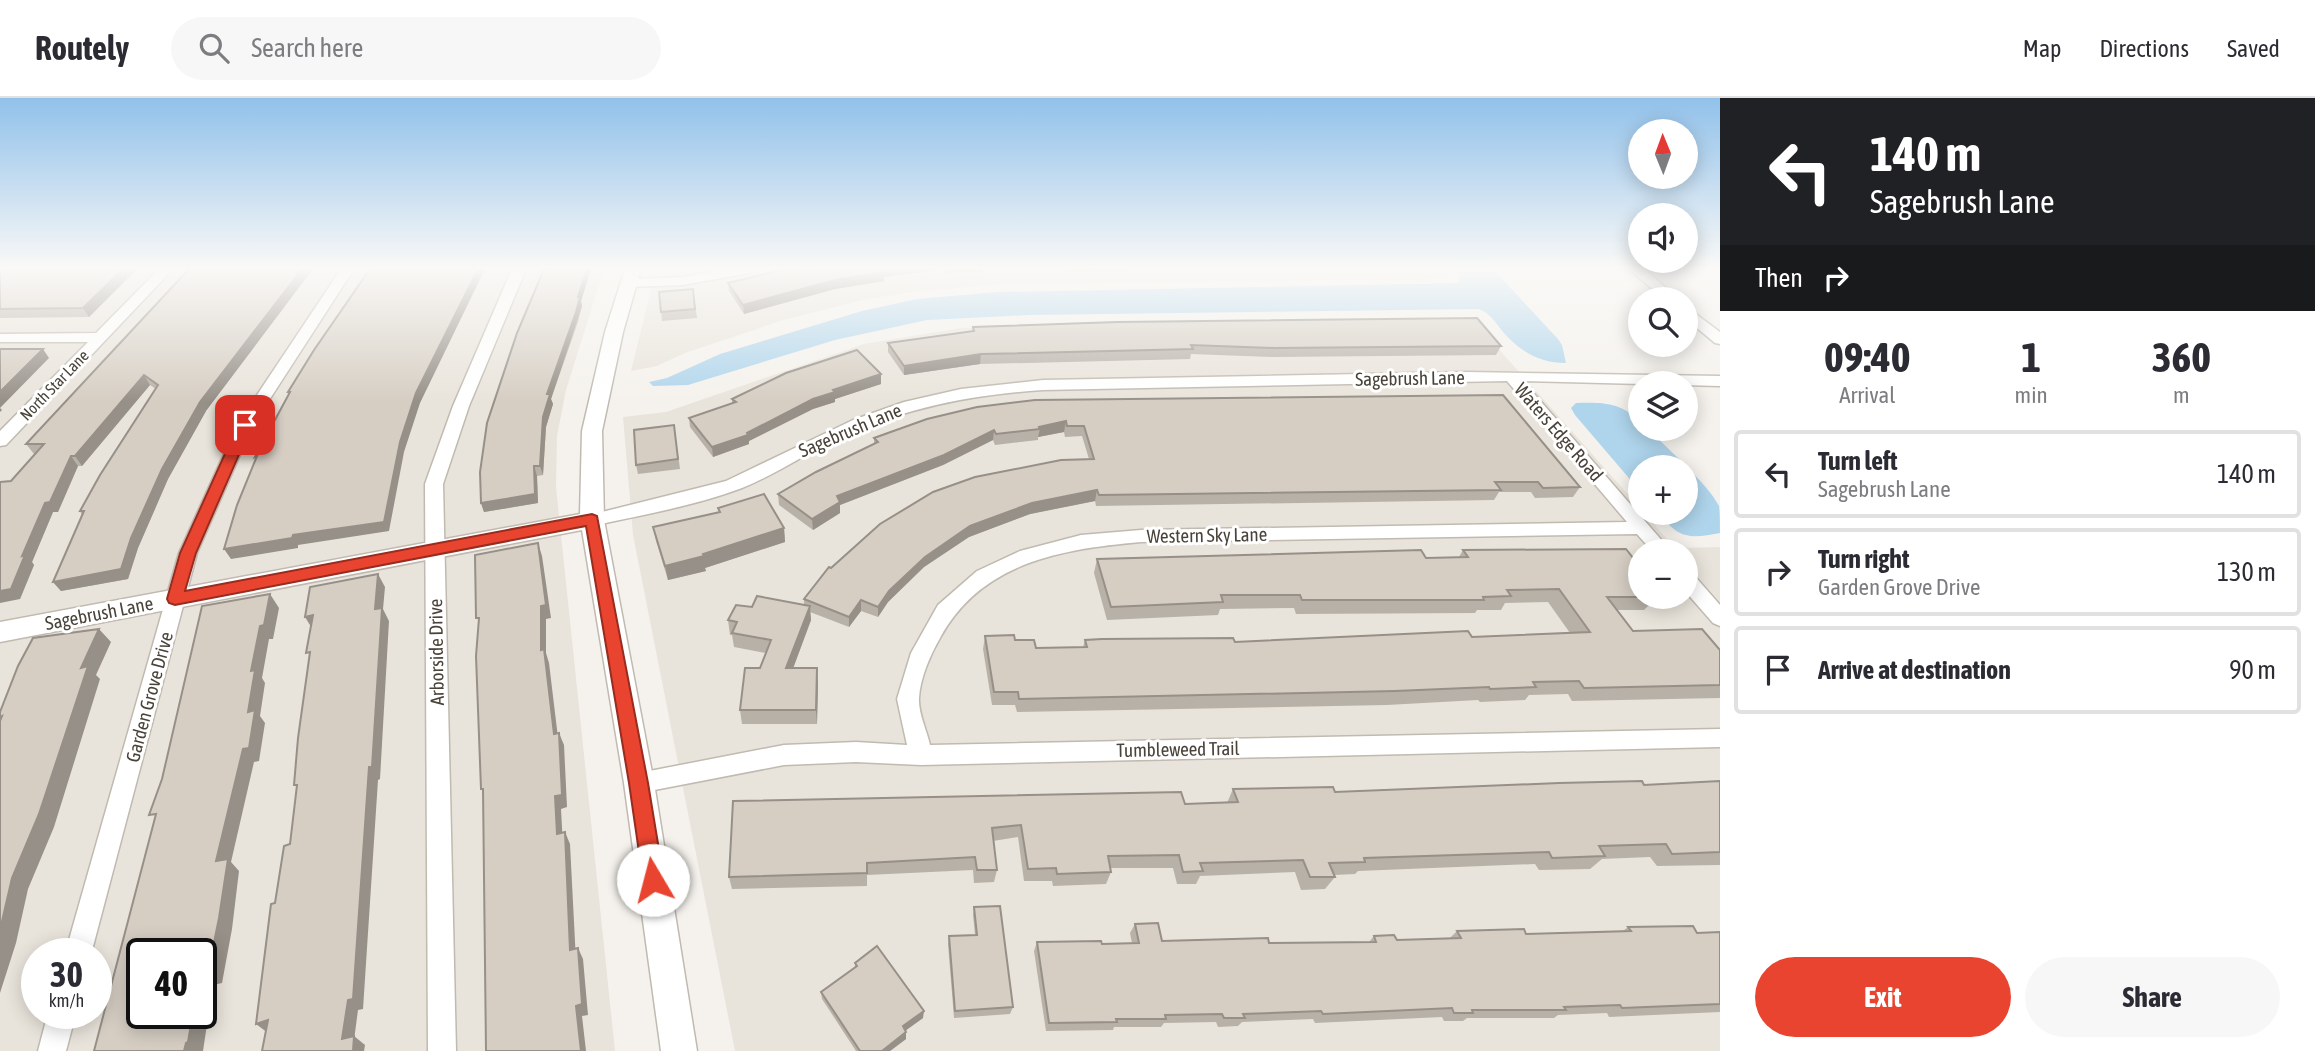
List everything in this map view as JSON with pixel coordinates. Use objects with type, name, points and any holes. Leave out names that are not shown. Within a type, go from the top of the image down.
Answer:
[{"type":"street","name":"North Star Lane","points":[[0,442],[123,313]]},
{"type":"street","name":"Garden Grove Drive","points":[[82,938],[188,553],[245,425],[318,313]]},
{"type":"street","name":"Arborside Drive","points":[[442,1051],[433,484],[461,406],[500,313]]},
{"type":"street","points":[[620,313],[592,431],[592,520],[639,783],[678,1051]]},
{"type":"street","points":[[1698,321],[1720,340]]},
{"type":"street","points":[[0,338],[101,337]]},
{"type":"street","name":"Sagebrush Lane","points":[[0,632],[670,504],[735,484],[879,414],[927,399],[986,389],[1057,385],[1601,376],[1720,381]]},
{"type":"street","name":"Waters Edge Road","points":[[1511,377],[1652,539]]},
{"type":"street","name":"Western Sky Lane","points":[[920,755],[908,699],[921,653],[945,610],[984,576],[1027,556],[1081,541],[1141,536],[1643,528]]},
{"type":"street","points":[[1698,593],[1720,618]]},
{"type":"street","name":"Tumbleweed Trail","points":[[639,783],[784,755],[856,752],[920,755],[1720,738]]},
{"type":"street","points":[[52,1051],[58,1029]]},
{"type":"shaded area","points":[[0,313],[590,313],[566,390],[557,436],[556,487],[615,1051],[0,1051]]},
{"type":"shaded area","points":[[645,313],[809,313],[685,353],[657,366],[631,371]]},
{"type":"shaded area","points":[[1472,319],[1628,494],[1628,525],[1655,525],[1667,539],[1628,539],[1628,609],[1698,609],[1698,547],[1720,547],[1720,1051],[735,1051],[633,535],[623,417],[666,412],[864,344],[961,328]]},
{"type":"water","points":[[854,313],[1143,313],[927,320],[835,340],[688,385],[653,386],[649,382],[667,378],[720,354]]},
{"type":"water","points":[[1486,313],[1534,313],[1562,345],[1566,363],[1547,361],[1524,351]]},
{"type":"water","points":[[1576,403],[1594,403],[1610,404],[1625,410],[1628,412],[1628,441],[1660,441],[1674,455],[1628,455],[1628,477],[1571,408]]},
{"type":"water","points":[[1698,479],[1719,506],[1720,533],[1693,536],[1669,525],[1698,525]]},
{"type":"building","points":[[148,313],[268,313],[200,402],[162,469],[131,538],[121,569],[53,582],[84,511],[80,511],[158,385],[144,375],[75,456],[71,456],[50,502],[45,503],[11,589],[0,591],[0,482],[11,481],[44,444],[26,444]]},
{"type":"building","points":[[339,313],[456,313],[416,393],[400,442],[384,522],[293,535],[292,538],[224,549],[237,505],[257,456],[255,457],[288,392]]},
{"type":"building","points":[[525,313],[575,313],[547,394],[550,394],[543,417],[540,466],[534,466],[535,494],[481,503],[480,472],[487,423]]},
{"type":"building","points":[[1477,318],[1501,346],[1275,348],[1191,345],[1193,349],[981,354],[904,366],[888,343],[974,331],[973,327],[1117,322]]},
{"type":"building","points":[[0,349],[43,349],[0,392]]},
{"type":"building","points":[[857,350],[881,374],[813,399],[747,433],[748,435],[712,447],[689,418],[736,402],[732,399],[786,373]]},
{"type":"building","points":[[1503,395],[1580,487],[1543,488],[1538,482],[1495,482],[1501,490],[1099,495],[1097,490],[1032,503],[970,526],[925,557],[889,591],[878,607],[861,600],[849,617],[804,599],[829,567],[880,524],[933,492],[975,477],[1061,460],[1094,459],[1084,426],[1067,426],[1066,421],[1039,427],[1040,429],[996,434],[994,430],[944,455],[837,496],[840,502],[812,519],[778,494],[878,442],[874,438],[927,419],[977,407],[1035,400]]},
{"type":"building","points":[[674,425],[678,459],[636,465],[634,430]]},
{"type":"building","points":[[764,494],[784,528],[703,554],[704,556],[665,566],[653,527],[720,512],[718,508]]},
{"type":"building","points":[[538,543],[546,605],[541,606],[541,650],[544,649],[554,734],[559,733],[562,795],[555,796],[557,834],[565,832],[570,950],[578,948],[582,1004],[576,1006],[581,1051],[486,1051],[483,789],[476,656],[479,618],[476,618],[475,555]]},
{"type":"building","points":[[1626,549],[1628,597],[1607,597],[1633,631],[1702,629],[1720,650],[1720,685],[1584,688],[1579,681],[1533,682],[1536,687],[1490,689],[1019,699],[1018,692],[994,692],[985,636],[1014,635],[1015,640],[1034,640],[1036,648],[1087,647],[1085,640],[1102,639],[1233,638],[1235,642],[1468,631],[1472,637],[1590,632],[1559,589],[1507,590],[1511,596],[1483,597],[1484,600],[1302,600],[1300,595],[1221,595],[1223,602],[1111,607],[1097,559],[1421,550],[1426,558],[1468,557],[1463,550]]},
{"type":"building","points":[[378,574],[375,609],[382,608],[372,767],[369,767],[353,999],[348,1000],[342,1039],[354,1036],[353,1051],[262,1051],[268,1020],[256,1024],[271,904],[275,903],[284,846],[290,844],[297,785],[294,785],[298,738],[310,652],[306,653],[313,615],[305,617],[310,587]]},
{"type":"building","points":[[270,594],[251,671],[255,670],[248,712],[255,710],[249,748],[243,749],[216,861],[228,859],[215,938],[126,938],[126,1029],[190,1029],[184,1051],[94,1051],[100,1029],[112,1029],[112,982],[156,814],[149,815],[162,779],[202,606]]},
{"type":"building","points":[[757,596],[810,606],[786,668],[817,668],[816,710],[740,710],[745,668],[760,668],[771,640],[732,633],[737,622],[728,620],[736,605],[752,607]]},
{"type":"building","points":[[99,629],[81,668],[88,666],[39,814],[12,878],[0,930],[0,712],[18,666],[33,638]]},
{"type":"building","points":[[1642,781],[1644,785],[1720,781],[1720,852],[1672,854],[1666,844],[1599,846],[1605,856],[1552,858],[1549,852],[1364,858],[1365,862],[1329,863],[1335,877],[1310,877],[1303,860],[1200,863],[1203,871],[1183,872],[1179,855],[1108,856],[1111,872],[1057,874],[1056,868],[1028,869],[1021,825],[992,828],[997,870],[977,870],[975,857],[867,863],[867,873],[729,877],[733,801],[1181,792],[1185,804],[1238,802],[1233,789],[1333,787],[1335,792]]},
{"type":"building","points":[[1000,906],[1013,1007],[955,1011],[949,936],[977,935],[974,907]]},
{"type":"building","points":[[1158,923],[1162,941],[1268,938],[1269,943],[1376,942],[1374,936],[1394,935],[1397,940],[1461,938],[1457,931],[1524,929],[1526,934],[1631,931],[1628,927],[1693,926],[1697,933],[1720,932],[1720,1004],[1622,1008],[1620,1005],[1564,1007],[1566,1010],[1472,1010],[1473,1013],[1454,1013],[1452,1008],[1323,1014],[1321,1011],[1243,1014],[1245,1018],[1224,1018],[1222,1014],[1165,1015],[1166,1019],[1049,1023],[1037,942],[1139,943],[1135,924]]},
{"type":"building","points":[[877,946],[924,1011],[903,1026],[906,1032],[882,1051],[860,1051],[821,992],[857,966],[855,963]]},
{"type":"route","points":[[245,425],[188,553],[175,599],[592,520],[639,783],[653,880]]}]
